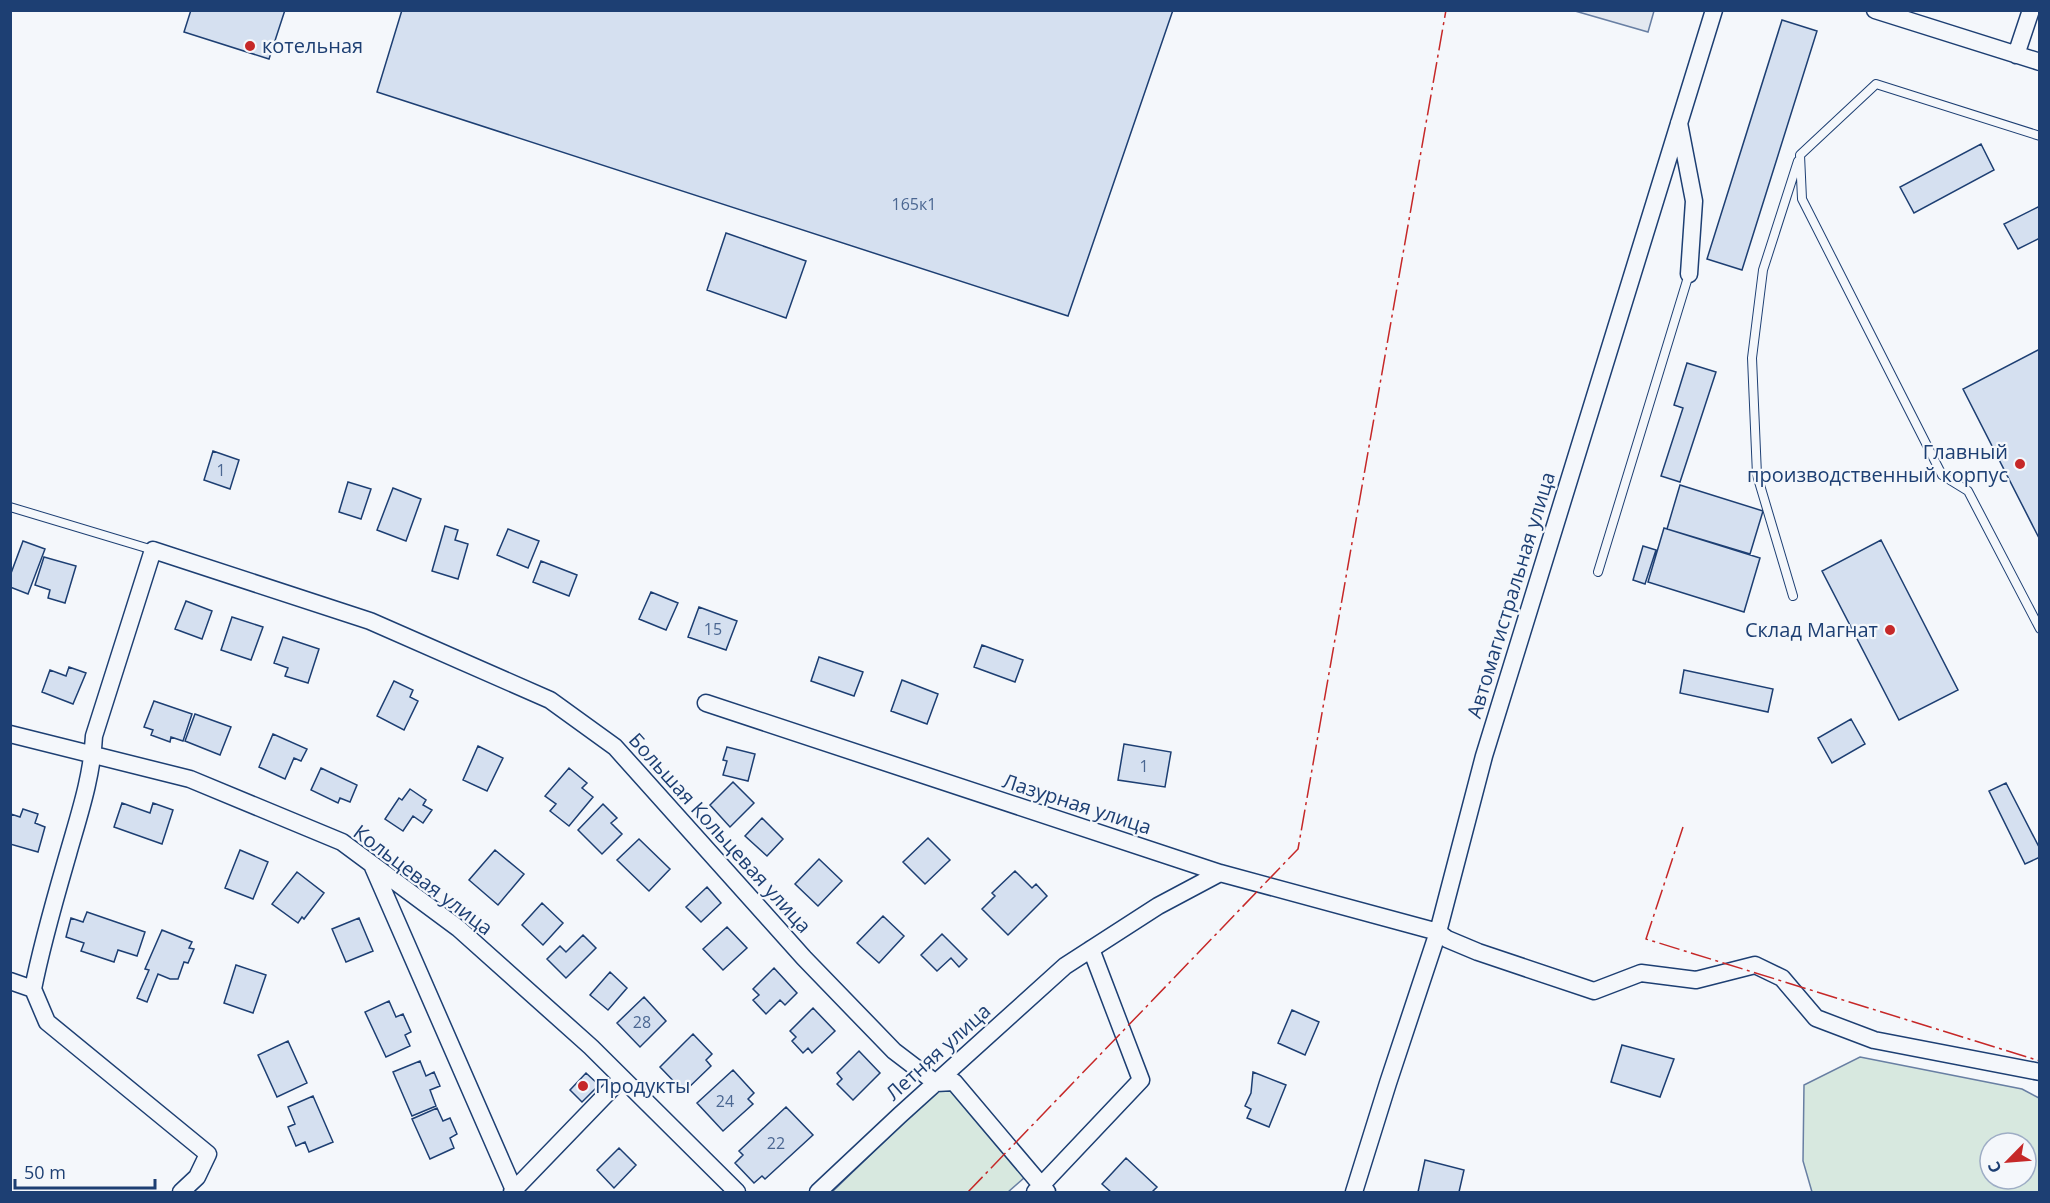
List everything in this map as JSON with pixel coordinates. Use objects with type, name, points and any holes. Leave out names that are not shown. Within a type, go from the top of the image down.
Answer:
[{"type":"street","name":"Автомагистральная улица","points":[[1354,1192],[1438,932],[1484,756],[1714,10]]},
{"type":"street","points":[[1875,10],[2040,62]]},
{"type":"street","points":[[2016,55],[2031,10]]},
{"type":"street","points":[[1679,120],[1694,201],[1689,274]]},
{"type":"street","points":[[153,550],[94,736],[86,793],[43,940],[33,989],[48,1022],[208,1154],[196,1176],[181,1192]]},
{"type":"street","name":"Большая Кольцевая улица","points":[[153,550],[370,621],[550,700],[615,747],[804,958],[894,1051],[936,1083],[954,1082],[1041,1190]]},
{"type":"street","name":"Лазурная улица","points":[[706,703],[1220,873],[1438,932],[1478,952],[1594,991],[1641,973],[1696,980],[1755,965],[1782,978],[1816,1018],[1874,1041],[2040,1072]]},
{"type":"street","name":"Кольцевая улица","points":[[10,734],[190,779],[342,842],[458,928],[591,1047],[737,1192]]},
{"type":"street","points":[[373,866],[513,1191],[622,1078]]},
{"type":"street","name":"Летняя улица","points":[[818,1192],[900,1114],[1065,966],[1158,906],[1220,873]]},
{"type":"street","points":[[1041,1190],[1141,1080],[1091,949]]},
{"type":"street","points":[[10,981],[33,989]]},
{"type":"lane","points":[[1793,596],[1757,475],[1752,358],[1763,270],[1800,155],[1876,84],[2040,136]]},
{"type":"lane","points":[[1800,155],[1802,199],[1942,475],[1968,491],[2040,629]]},
{"type":"lane","points":[[1598,572],[1689,274]]},
{"type":"lane","points":[[10,507],[153,550]]},
{"type":"shaded area","points":[[1575,11],[1654,11],[1648,32]]},
{"type":"shaded area","points":[[1860,1057],[2022,1089],[2039,1098],[2039,1192],[1812,1192],[1803,1161],[1804,1085]]},
{"type":"shaded area","points":[[955,1073],[1032,1171],[1008,1192],[832,1192]]},
{"type":"building","name":"котельная","points":[[191,10],[285,10],[269,59],[184,32]]},
{"type":"building","points":[[402,10],[1173,10],[1068,316],[377,92]]},
{"type":"building","points":[[1782,20],[1817,31],[1742,270],[1707,259]]},
{"type":"building","points":[[1981,144],[1994,170],[1914,213],[1900,187]]},
{"type":"building","points":[[2040,206],[2040,238],[2018,249],[2004,224]]},
{"type":"building","points":[[726,233],[806,261],[786,318],[707,290]]},
{"type":"building","name":"Главный производственный корпус","points":[[2040,349],[2040,540],[1963,389]]},
{"type":"building","points":[[1687,363],[1716,372],[1680,482],[1661,476],[1683,408],[1674,405]]},
{"type":"building","points":[[213,451],[239,460],[230,489],[204,480]]},
{"type":"building","points":[[348,482],[371,489],[361,519],[339,512]]},
{"type":"building","points":[[1680,485],[1763,511],[1750,554],[1667,529]]},
{"type":"building","points":[[393,488],[421,499],[406,541],[377,530]]},
{"type":"building","points":[[445,526],[458,530],[455,540],[468,544],[458,579],[432,571]]},
{"type":"building","points":[[1664,528],[1760,558],[1744,612],[1648,582]]},
{"type":"building","points":[[508,529],[539,541],[528,568],[497,555]]},
{"type":"building","name":"Склад Магнат","points":[[1881,540],[1958,690],[1899,720],[1822,571]]},
{"type":"building","points":[[23,541],[45,549],[28,594],[10,587],[10,576]]},
{"type":"building","points":[[1643,546],[1656,550],[1645,584],[1633,580]]},
{"type":"building","points":[[44,557],[76,566],[65,603],[48,598],[50,590],[35,585]]},
{"type":"building","points":[[541,561],[577,575],[569,596],[533,582]]},
{"type":"building","points":[[651,592],[678,603],[666,630],[639,619]]},
{"type":"building","points":[[186,601],[212,611],[202,639],[175,629]]},
{"type":"building","points":[[699,607],[737,621],[726,650],[688,637]]},
{"type":"building","points":[[232,617],[263,627],[251,660],[221,650]]},
{"type":"building","points":[[283,637],[319,649],[308,683],[285,676],[288,668],[274,663]]},
{"type":"building","points":[[982,645],[1023,660],[1015,682],[974,667]]},
{"type":"building","points":[[819,657],[863,672],[854,696],[811,681]]},
{"type":"building","points":[[69,667],[86,673],[73,704],[42,692],[50,670],[66,676]]},
{"type":"building","points":[[1684,670],[1773,689],[1768,712],[1680,693]]},
{"type":"building","points":[[902,680],[938,694],[927,724],[891,711]]},
{"type":"building","points":[[394,681],[413,690],[410,697],[418,701],[404,730],[377,716]]},
{"type":"building","points":[[154,701],[192,714],[183,741],[171,737],[170,742],[151,735],[153,730],[144,727]]},
{"type":"building","points":[[195,714],[231,727],[220,755],[185,741]]},
{"type":"building","points":[[1851,719],[1865,744],[1832,763],[1818,738]]},
{"type":"building","points":[[273,734],[307,749],[301,761],[294,758],[285,779],[259,767]]},
{"type":"building","points":[[1124,744],[1171,752],[1165,787],[1118,780]]},
{"type":"building","points":[[478,746],[503,758],[487,791],[463,780]]},
{"type":"building","points":[[727,747],[755,754],[748,781],[723,775],[727,761],[723,760]]},
{"type":"building","points":[[321,768],[357,785],[350,802],[340,798],[338,803],[311,790]]},
{"type":"building","points":[[569,768],[587,783],[582,788],[593,797],[569,826],[550,811],[556,804],[545,796]]},
{"type":"building","points":[[733,782],[754,803],[730,827],[710,805]]},
{"type":"building","points":[[2006,783],[2040,849],[2040,857],[2025,864],[1989,791]]},
{"type":"building","points":[[410,789],[426,800],[423,805],[432,810],[423,823],[413,816],[403,831],[385,819],[399,798],[402,800]]},
{"type":"building","points":[[122,803],[150,813],[153,803],[173,810],[162,844],[114,827]]},
{"type":"building","points":[[603,804],[617,818],[611,823],[622,834],[602,854],[578,830]]},
{"type":"building","points":[[23,809],[38,814],[35,823],[45,827],[38,852],[10,844],[11,814],[20,817]]},
{"type":"building","points":[[762,818],[783,839],[767,856],[745,836]]},
{"type":"building","points":[[928,838],[950,860],[925,884],[903,862]]},
{"type":"building","points":[[639,839],[670,869],[649,891],[617,860]]},
{"type":"building","points":[[240,850],[268,862],[253,899],[225,888]]},
{"type":"building","points":[[495,850],[524,874],[498,905],[469,880]]},
{"type":"building","points":[[819,859],[842,881],[818,906],[795,884]]},
{"type":"building","points":[[1015,871],[1032,888],[1036,884],[1047,896],[1008,935],[982,909],[995,896],[992,893]]},
{"type":"building","points":[[297,872],[324,893],[304,919],[302,917],[298,923],[272,904]]},
{"type":"building","points":[[707,887],[721,903],[701,922],[686,907]]},
{"type":"building","points":[[542,903],[563,923],[543,945],[522,925]]},
{"type":"building","points":[[87,912],[145,932],[137,956],[118,950],[114,962],[81,951],[84,943],[66,937],[71,918],[83,922]]},
{"type":"building","points":[[883,916],[904,936],[879,963],[857,943]]},
{"type":"building","points":[[359,918],[373,951],[346,962],[332,929]]},
{"type":"building","points":[[727,927],[747,948],[723,970],[703,949]]},
{"type":"building","points":[[162,930],[192,942],[189,948],[194,949],[188,963],[184,962],[178,979],[170,979],[158,974],[147,1002],[137,998],[149,970],[145,969]]},
{"type":"building","points":[[942,934],[967,959],[959,967],[951,958],[937,971],[921,955]]},
{"type":"building","points":[[583,935],[596,948],[566,978],[547,959],[560,946],[566,952]]},
{"type":"building","points":[[236,965],[266,975],[253,1013],[224,1003]]},
{"type":"building","points":[[774,968],[797,993],[785,1005],[780,1000],[766,1014],[753,1000],[759,995],[753,989]]},
{"type":"building","points":[[610,972],[627,988],[608,1010],[590,995]]},
{"type":"building","points":[[644,997],[666,1021],[640,1047],[617,1023]]},
{"type":"building","points":[[389,1001],[396,1017],[403,1014],[411,1032],[405,1035],[410,1046],[386,1057],[365,1012]]},
{"type":"building","points":[[813,1008],[835,1031],[812,1053],[808,1048],[803,1053],[792,1041],[796,1037],[790,1031]]},
{"type":"building","points":[[1292,1010],[1319,1022],[1305,1055],[1278,1043]]},
{"type":"building","points":[[693,1034],[712,1054],[706,1060],[711,1066],[684,1092],[660,1067]]},
{"type":"building","points":[[288,1041],[307,1083],[277,1097],[258,1055]]},
{"type":"building","points":[[1622,1045],[1674,1059],[1660,1097],[1611,1082]]},
{"type":"building","points":[[859,1051],[880,1073],[853,1100],[837,1084],[842,1079],[837,1073]]},
{"type":"building","points":[[420,1061],[426,1076],[434,1072],[440,1086],[430,1090],[436,1106],[412,1116],[393,1072]]},
{"type":"building","points":[[733,1070],[754,1093],[748,1099],[753,1104],[723,1131],[697,1103]]},
{"type":"building","points":[[1253,1072],[1286,1085],[1269,1127],[1247,1118],[1251,1109],[1245,1106],[1251,1093]]},
{"type":"building","points":[[586,1073],[599,1085],[582,1102],[570,1090]]},
{"type":"building","points":[[313,1096],[333,1142],[309,1152],[305,1142],[296,1146],[288,1127],[295,1124],[288,1107]]},
{"type":"building","points":[[786,1107],[813,1135],[765,1179],[762,1176],[754,1183],[735,1163],[743,1155],[739,1151]]},
{"type":"building","points":[[437,1108],[443,1121],[450,1118],[457,1134],[450,1138],[454,1148],[430,1159],[412,1119]]},
{"type":"building","points":[[619,1148],[636,1165],[614,1188],[597,1170]]},
{"type":"building","points":[[1126,1158],[1157,1187],[1152,1192],[1111,1192],[1102,1184]]},
{"type":"building","points":[[1425,1160],[1464,1170],[1459,1192],[1418,1192]]},
{"type":"power","points":[[968,1192],[1298,849],[1446,10]]},
{"type":"power","points":[[1683,827],[1646,939],[2040,1061]]},
{"type":"place","name":"котельная","points":[[250,46]]},
{"type":"place","name":"Главный производственный корпус","points":[[2020,464]]},
{"type":"place","name":"Склад Магнат","points":[[1890,630]]},
{"type":"place","name":"Продукты","points":[[583,1086]]}]
